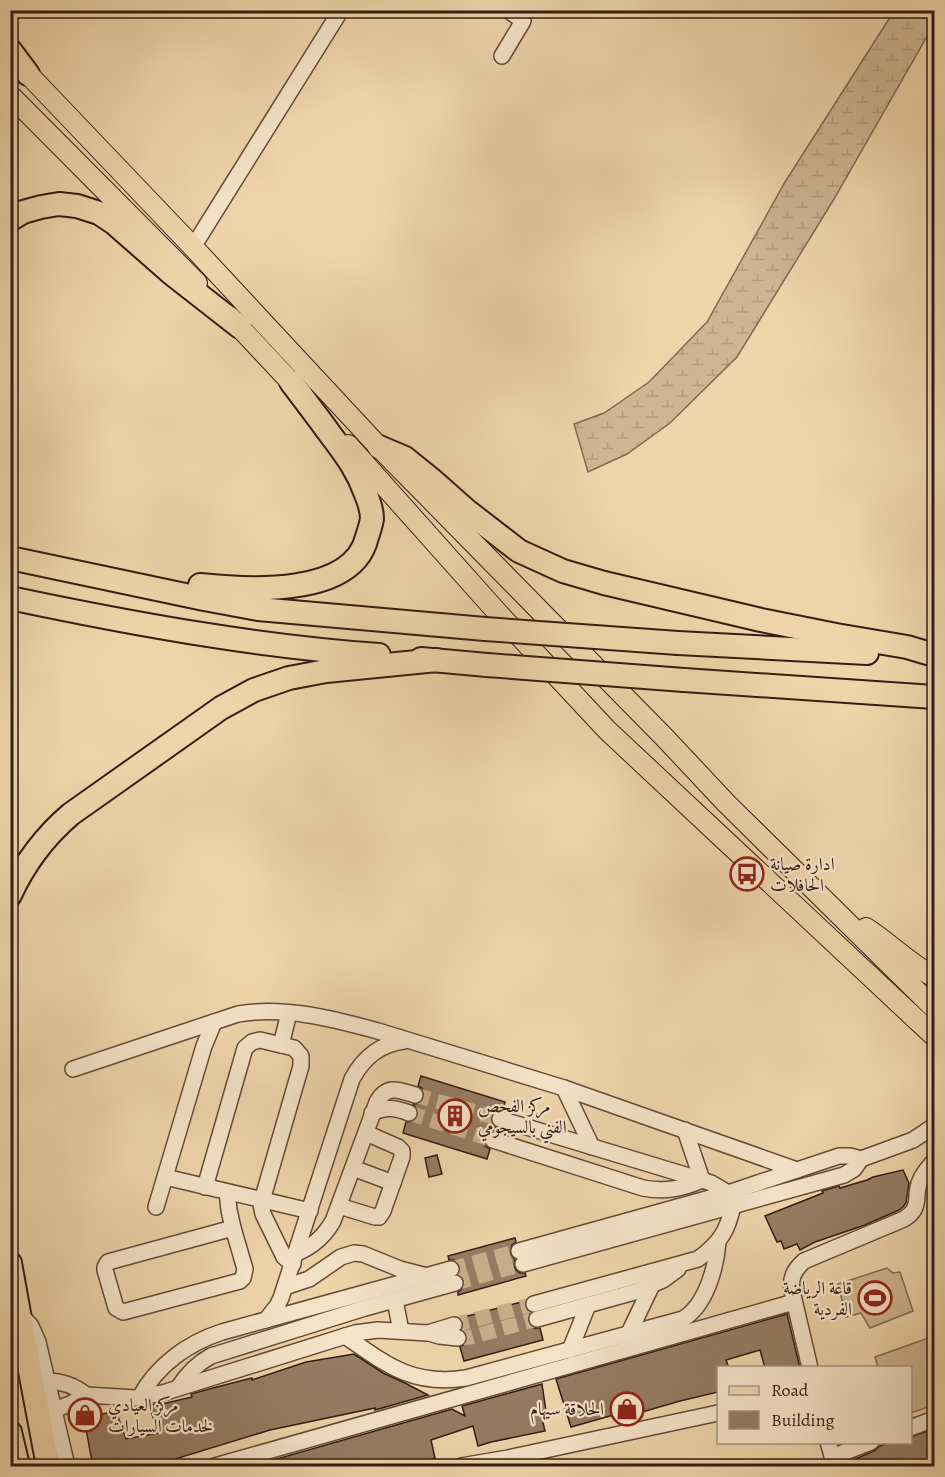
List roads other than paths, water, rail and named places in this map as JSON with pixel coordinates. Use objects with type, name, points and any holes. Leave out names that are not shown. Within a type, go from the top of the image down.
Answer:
[{"type":"highway","points":[[10,50],[28,74]]},
{"type":"highway","points":[[10,220],[40,207],[59,204],[77,206],[99,213],[240,327]]},
{"type":"highway","points":[[111,580],[139,578],[230,588],[263,589],[311,583],[336,574],[355,560],[366,543],[372,518],[366,494],[355,468],[291,382]]},
{"type":"highway","points":[[379,447],[405,458],[519,551],[563,571],[604,583],[770,622],[836,636],[906,647],[934,656]]},
{"type":"highway","points":[[10,558],[258,609],[678,643],[934,656]]},
{"type":"highway","points":[[10,598],[95,616],[243,641],[337,652],[684,680],[934,697]]},
{"type":"highway","points":[[10,895],[27,861],[40,844],[71,814],[237,699],[271,683],[308,674],[436,660]]},
{"type":"highway","points":[[870,693],[883,700],[934,709]]},
{"type":"highway","points":[[10,1263],[48,1467]]},
{"type":"highway","points":[[10,1432],[18,1467]]},
{"type":"main road","points":[[10,59],[28,74],[193,247],[379,447],[726,803],[934,1008]]},
{"type":"main road","points":[[10,95],[240,327],[497,612],[607,730],[934,1036]]},
{"type":"main road","points":[[825,900],[885,940],[934,977]]},
{"type":"street","points":[[193,247],[340,10]]},
{"type":"street","points":[[501,56],[522,21],[508,10]]},
{"type":"street","points":[[73,1069],[251,1012],[289,1013],[349,1023],[564,1088],[797,1170]]},
{"type":"street","points":[[281,1045],[289,1013]]},
{"type":"street","points":[[156,1207],[204,1046],[214,1022]]},
{"type":"street","points":[[205,1187],[245,1048],[252,1042],[260,1040],[294,1048],[302,1060],[262,1200],[263,1214],[284,1257],[295,1258],[322,1237],[333,1221],[380,1096],[392,1089],[415,1095]]},
{"type":"street","points":[[266,1320],[277,1306],[285,1287],[352,1079],[365,1059],[374,1051],[396,1042],[407,1041]]},
{"type":"street","points":[[564,1088],[592,1147]]},
{"type":"street","points":[[372,1113],[390,1108],[410,1113]]},
{"type":"street","points":[[500,1119],[711,1183],[731,1199]]},
{"type":"street","points":[[521,1257],[731,1199],[844,1175],[854,1169],[861,1159],[913,1140],[934,1126]]},
{"type":"street","points":[[685,1130],[702,1180]]},
{"type":"street","points":[[339,1206],[372,1217],[379,1217],[383,1211],[402,1157],[402,1151],[366,1133]]},
{"type":"street","points":[[493,1140],[644,1188],[674,1189],[702,1180]]},
{"type":"street","points":[[731,1199],[797,1170],[839,1156],[861,1159]]},
{"type":"street","points":[[810,1366],[794,1302],[791,1282],[793,1274],[804,1261],[910,1215],[918,1203],[921,1178],[934,1161]]},
{"type":"street","points":[[353,1168],[393,1183]]},
{"type":"street","points":[[165,1177],[310,1211]]},
{"type":"street","points":[[227,1192],[233,1228],[245,1269],[243,1278],[240,1281],[123,1312],[114,1305],[105,1270],[108,1262],[233,1228]]},
{"type":"street","points":[[684,1263],[651,1287],[588,1305],[535,1311],[684,1263],[698,1259],[709,1252],[725,1231],[730,1218],[731,1199]]},
{"type":"street","points":[[345,1336],[394,1369],[408,1375],[437,1380],[466,1378],[683,1319],[701,1301],[716,1261],[718,1242]]},
{"type":"street","points":[[178,1389],[192,1370],[210,1356],[395,1300],[453,1276],[427,1276],[354,1253],[341,1257],[309,1279],[285,1287]]},
{"type":"street","points":[[140,1397],[150,1380],[172,1358],[214,1334],[427,1276]]},
{"type":"street","points":[[628,1335],[651,1287]]},
{"type":"street","points":[[395,1300],[401,1331]]},
{"type":"street","points":[[215,1467],[794,1302]]},
{"type":"street","points":[[570,1350],[588,1305]]},
{"type":"street","points":[[19,1313],[35,1334],[67,1467]]},
{"type":"street","points":[[53,1410],[86,1395],[119,1398],[153,1396],[355,1333],[378,1330],[456,1332]]},
{"type":"street","points":[[46,1381],[64,1382],[86,1395]]},
{"type":"street","points":[[461,1467],[510,1462],[717,1413]]},
{"type":"street","points":[[912,1427],[934,1419]]},
{"type":"street","points":[[832,1455],[868,1444]]},
{"type":"tunnel","points":[[415,1095],[500,1119]]},
{"type":"tunnel","points":[[409,1113],[493,1140]]},
{"type":"tunnel","points":[[451,1269],[519,1251]]},
{"type":"tunnel","points":[[455,1283],[523,1264]]},
{"type":"tunnel","points":[[454,1325],[534,1304]]},
{"type":"tunnel","points":[[458,1338],[471,1337],[537,1319]]},
{"type":"place","name":"ادارة صيانة الحافلات","points":[[747,874]]},
{"type":"place","name":"مركز الفحص الفني بالسيجومي","points":[[455,1116]]},
{"type":"place","name":"قاعة الرياضة الفردية","points":[[875,1298]]},
{"type":"place","name":"الحلاقة سيهام","points":[[627,1409]]},
{"type":"place","name":"مركز العيادي لخدمات السيارات","points":[[85,1415]]}]
